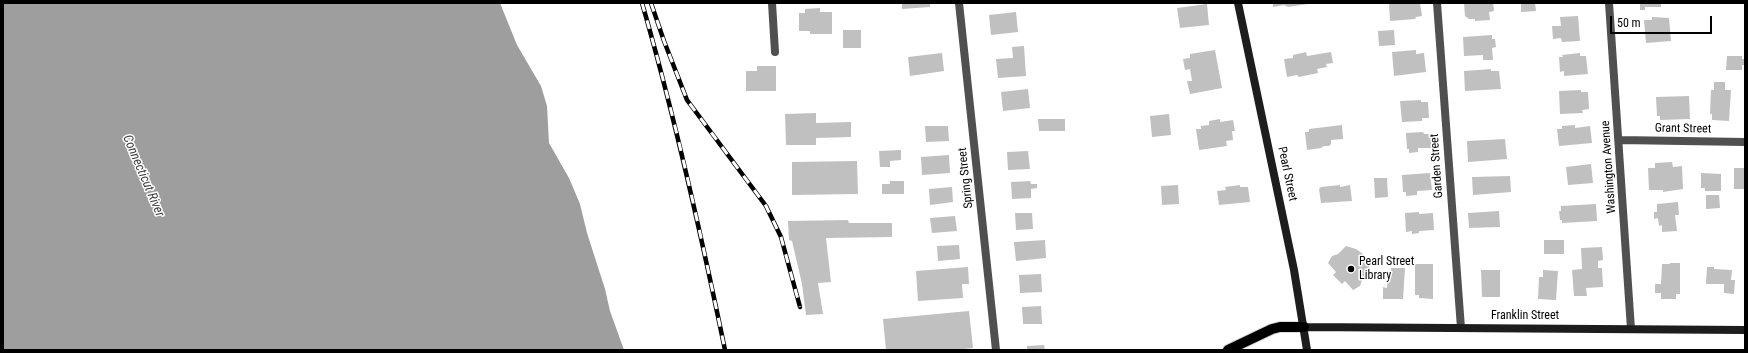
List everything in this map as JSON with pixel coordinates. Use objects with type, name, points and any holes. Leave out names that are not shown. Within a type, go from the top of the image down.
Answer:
[{"type":"main road","name":"Pearl Street","points":[[1238,3],[1283,212],[1307,350]]},
{"type":"main road","name":"Franklin Street","points":[[1304,326],[1745,330]]},
{"type":"main road","points":[[1228,350],[1272,329],[1280,327],[1304,326]]},
{"type":"street","points":[[772,3],[775,52]]},
{"type":"street","name":"Spring Street","points":[[960,3],[996,350]]},
{"type":"street","name":"Garden Street","points":[[1437,3],[1461,328]]},
{"type":"street","name":"Washington Avenue","points":[[1610,3],[1631,329]]},
{"type":"street","name":"Grant Street","points":[[1620,140],[1745,142]]},
{"type":"water","name":"Connecticut River","points":[[3,3],[500,3],[517,45],[541,86],[547,106],[549,143],[569,178],[580,204],[610,311],[624,350],[3,350]]},
{"type":"building","points":[[902,3],[930,3],[930,7],[902,9]]},
{"type":"building","points":[[1273,3],[1308,4],[1288,7],[1284,5],[1273,7]]},
{"type":"building","points":[[1389,3],[1420,3],[1422,16],[1416,17],[1415,19],[1390,21]]},
{"type":"building","points":[[1464,3],[1493,3],[1494,11],[1489,12],[1490,20],[1475,21],[1475,19],[1469,19],[1465,16]]},
{"type":"building","points":[[1521,3],[1535,3],[1536,11],[1521,12]]},
{"type":"building","points":[[1640,3],[1661,3],[1661,7],[1645,7],[1645,10],[1640,10]]},
{"type":"building","points":[[1207,4],[1209,25],[1180,28],[1177,8]]},
{"type":"building","points":[[820,8],[820,12],[832,12],[832,34],[810,34],[810,31],[799,31],[799,13],[805,13],[805,9]]},
{"type":"building","points":[[1016,12],[1018,32],[991,35],[989,15]]},
{"type":"building","points":[[1578,16],[1580,41],[1562,42],[1561,38],[1553,39],[1552,26],[1561,26],[1560,17]]},
{"type":"building","points":[[1652,17],[1669,18],[1671,41],[1646,43],[1644,20],[1652,20]]},
{"type":"building","points":[[843,30],[861,30],[861,48],[843,48]]},
{"type":"building","points":[[1394,30],[1395,45],[1379,46],[1378,31]]},
{"type":"building","points":[[1492,35],[1492,39],[1495,39],[1496,47],[1492,48],[1493,60],[1483,60],[1483,55],[1464,56],[1463,37]]},
{"type":"building","points":[[1024,46],[1026,76],[998,78],[996,59],[1013,58],[1012,47]]},
{"type":"building","points":[[1215,50],[1222,88],[1190,94],[1187,81],[1192,81],[1190,69],[1185,70],[1183,59],[1190,58],[1190,54]]},
{"type":"building","points":[[1416,50],[1416,54],[1424,53],[1426,72],[1394,76],[1392,52]]},
{"type":"building","points":[[1306,52],[1307,56],[1331,52],[1333,63],[1326,64],[1327,67],[1317,69],[1318,73],[1299,77],[1297,75],[1287,77],[1284,59],[1293,58],[1293,55]]},
{"type":"building","points":[[942,53],[944,71],[910,76],[908,57]]},
{"type":"building","points":[[1580,53],[1580,56],[1586,56],[1588,74],[1564,76],[1564,71],[1560,72],[1559,57],[1563,57],[1562,55]]},
{"type":"building","points":[[1727,56],[1742,56],[1742,59],[1745,59],[1745,65],[1742,65],[1742,70],[1726,70]]},
{"type":"building","points":[[757,66],[776,66],[776,91],[746,91],[746,71],[757,71]]},
{"type":"building","points":[[1491,69],[1491,71],[1499,71],[1501,89],[1465,91],[1464,71]]},
{"type":"building","points":[[1714,82],[1725,82],[1725,90],[1731,90],[1729,121],[1712,120],[1712,114],[1710,114],[1711,90],[1714,90]]},
{"type":"building","points":[[1028,89],[1030,108],[1003,111],[1001,92]]},
{"type":"building","points":[[1581,90],[1581,92],[1588,92],[1589,109],[1582,110],[1583,113],[1560,114],[1559,91]]},
{"type":"building","points":[[1689,96],[1690,119],[1660,120],[1660,116],[1657,116],[1656,97]]},
{"type":"building","points":[[1421,100],[1421,102],[1428,102],[1429,118],[1422,118],[1422,121],[1402,122],[1400,101]]},
{"type":"building","points":[[816,113],[816,123],[851,122],[851,137],[816,138],[816,145],[786,145],[785,114]]},
{"type":"building","points":[[1169,114],[1171,135],[1152,137],[1150,116]]},
{"type":"building","points":[[1038,119],[1065,119],[1065,131],[1039,131]]},
{"type":"building","points":[[1220,119],[1220,122],[1233,120],[1235,131],[1232,131],[1233,140],[1226,141],[1227,146],[1199,150],[1196,129],[1201,129],[1201,126],[1209,125],[1209,121]]},
{"type":"building","points":[[1342,125],[1343,139],[1331,140],[1331,144],[1329,146],[1307,150],[1305,132],[1309,132],[1309,129]]},
{"type":"building","points":[[1575,125],[1575,128],[1590,126],[1592,143],[1559,146],[1557,129],[1562,129],[1562,126]]},
{"type":"building","points":[[925,126],[948,126],[949,141],[926,142]]},
{"type":"building","points":[[1423,132],[1424,134],[1431,134],[1432,148],[1418,148],[1418,152],[1409,153],[1409,149],[1407,149],[1406,133]]},
{"type":"building","points":[[1505,139],[1507,159],[1468,162],[1467,141]]},
{"type":"building","points":[[901,150],[901,160],[890,161],[890,167],[880,167],[879,151]]},
{"type":"building","points":[[1028,151],[1030,169],[1008,170],[1007,152]]},
{"type":"building","points":[[949,155],[950,173],[922,175],[921,157]]},
{"type":"building","points":[[857,161],[858,194],[792,195],[792,162]]},
{"type":"building","points":[[1672,162],[1673,167],[1682,166],[1683,189],[1663,192],[1663,190],[1649,190],[1648,168],[1655,168],[1655,163]]},
{"type":"building","points":[[1591,164],[1593,183],[1568,185],[1566,167]]},
{"type":"building","points":[[1734,168],[1745,168],[1745,189],[1734,189]]},
{"type":"building","points":[[1430,173],[1432,190],[1417,191],[1417,195],[1406,196],[1406,192],[1403,192],[1402,175]]},
{"type":"building","points":[[1701,173],[1721,174],[1721,191],[1705,191],[1705,188],[1701,188]]},
{"type":"building","points":[[1510,176],[1511,192],[1473,195],[1472,177]]},
{"type":"building","points":[[1374,178],[1387,178],[1388,197],[1375,198]]},
{"type":"building","points":[[890,181],[904,181],[904,194],[882,194],[882,184],[890,184]]},
{"type":"building","points":[[1030,181],[1031,184],[1037,184],[1037,188],[1031,189],[1031,198],[1012,199],[1011,182]]},
{"type":"building","points":[[1178,185],[1179,204],[1162,205],[1161,186]]},
{"type":"building","points":[[1240,185],[1240,187],[1248,187],[1250,202],[1219,205],[1217,191],[1226,190],[1225,187]]},
{"type":"building","points":[[1340,185],[1340,187],[1350,185],[1352,201],[1321,203],[1319,189],[1321,187]]},
{"type":"building","points":[[952,187],[953,202],[930,205],[929,189]]},
{"type":"building","points":[[1706,195],[1719,195],[1720,208],[1706,209]]},
{"type":"building","points":[[1678,202],[1679,215],[1675,215],[1677,231],[1662,232],[1662,225],[1659,226],[1658,218],[1654,219],[1654,212],[1657,212],[1657,204]]},
{"type":"building","points":[[1596,204],[1597,221],[1562,223],[1562,220],[1560,220],[1559,211],[1561,211],[1561,206]]},
{"type":"building","points":[[1499,211],[1500,227],[1469,228],[1468,213]]},
{"type":"building","points":[[1419,212],[1419,214],[1433,213],[1434,230],[1419,231],[1419,233],[1412,234],[1412,231],[1406,232],[1405,213]]},
{"type":"building","points":[[1015,213],[1032,213],[1033,229],[1016,230]]},
{"type":"building","points":[[955,216],[957,231],[932,233],[930,218]]},
{"type":"building","points":[[848,220],[849,223],[892,223],[892,237],[826,238],[831,282],[818,283],[823,314],[806,315],[802,284],[792,241],[789,240],[788,221]]},
{"type":"building","points":[[1045,240],[1046,258],[1016,261],[1014,242]]},
{"type":"building","points":[[1544,240],[1564,240],[1564,254],[1544,254]]},
{"type":"building","points":[[959,245],[960,259],[938,261],[937,246]]},
{"type":"building","name":"Pearl Street Library","points":[[1346,246],[1356,249],[1363,254],[1368,262],[1371,273],[1362,280],[1360,286],[1353,290],[1345,281],[1342,284],[1333,275],[1336,272],[1328,263],[1332,256],[1338,254]]},
{"type":"building","points":[[1602,247],[1603,260],[1598,261],[1598,268],[1602,268],[1603,287],[1586,288],[1587,296],[1574,296],[1572,270],[1582,269],[1581,248]]},
{"type":"building","points":[[1680,263],[1680,294],[1676,294],[1676,299],[1661,299],[1661,293],[1655,293],[1655,284],[1661,284],[1662,264]]},
{"type":"building","points":[[1415,264],[1433,264],[1433,299],[1419,298],[1419,295],[1415,295]]},
{"type":"building","points":[[968,267],[969,284],[962,284],[963,298],[918,301],[916,271]]},
{"type":"building","points":[[1707,267],[1732,270],[1731,280],[1735,280],[1734,294],[1724,293],[1724,284],[1706,284]]},
{"type":"building","points":[[1391,268],[1405,268],[1403,299],[1383,299],[1383,287],[1387,288],[1388,276],[1391,276]]},
{"type":"building","points":[[1481,270],[1500,270],[1500,297],[1482,297]]},
{"type":"building","points":[[1543,270],[1558,271],[1556,300],[1538,299],[1539,277],[1543,277]]},
{"type":"building","points":[[1041,274],[1042,292],[1020,293],[1019,275]]},
{"type":"building","points":[[1041,306],[1042,324],[1023,324],[1022,307]]},
{"type":"building","points":[[969,311],[973,348],[953,350],[886,350],[883,319]]},
{"type":"building","points":[[1044,345],[1045,350],[1027,350],[1027,346]]},
{"type":"railway","points":[[642,3],[666,89],[687,176],[725,350]]},
{"type":"railway","points":[[651,3],[687,100],[766,206],[781,237],[800,307]]},
{"type":"place","name":"Pearl Street Library","points":[[1351,269]]}]
